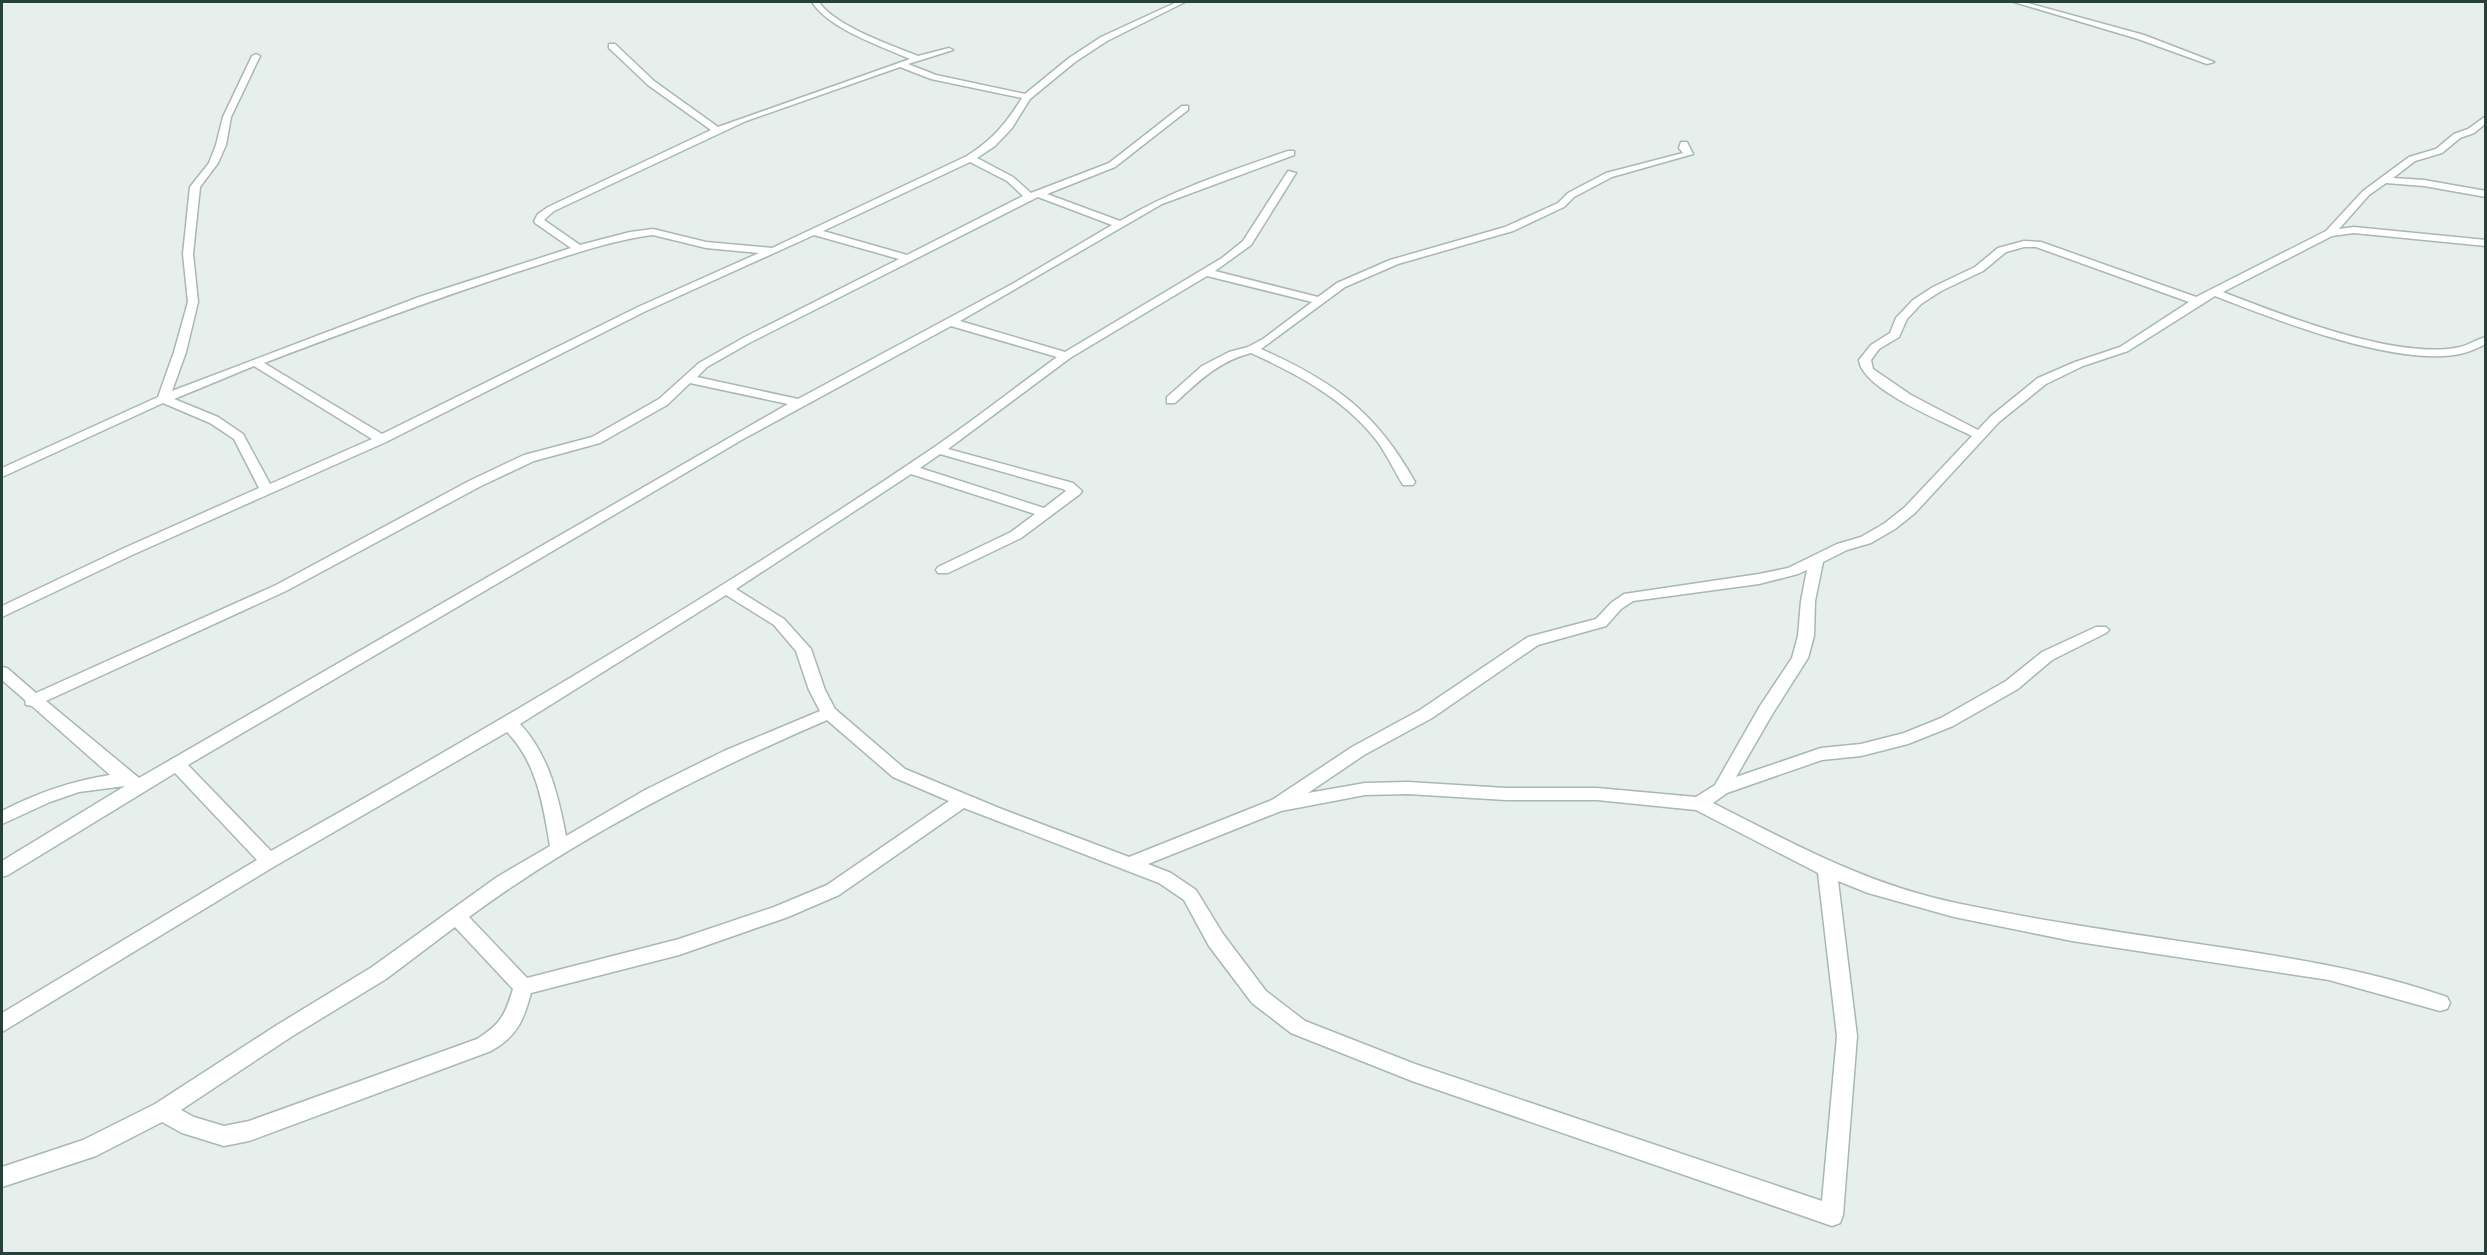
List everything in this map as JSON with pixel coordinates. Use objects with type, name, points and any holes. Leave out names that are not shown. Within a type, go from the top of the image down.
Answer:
[{"type":"street","points":[[816,2],[818,7],[844,25],[917,59]]},
{"type":"street","points":[[2,612],[127,552],[382,438],[642,309],[773,251],[970,158],[992,144],[1009,126],[1027,97],[1072,60],[1104,39],[1182,2]]},
{"type":"street","points":[[2018,2],[2141,37],[2210,62]]},
{"type":"street","points":[[612,46],[651,83],[717,130]]},
{"type":"street","points":[[578,249],[558,232],[542,225],[538,221],[541,216],[551,209],[717,130],[900,64],[949,50]]},
{"type":"street","points":[[163,399],[180,352],[193,302],[188,254],[195,187],[213,163],[221,145],[227,117],[256,56]]},
{"type":"street","points":[[900,64],[934,76],[1027,97]]},
{"type":"street","points":[[33,701],[281,588],[492,475],[529,458],[596,440],[663,402],[703,365],[747,340],[1034,196],[1112,165],[1185,108]]},
{"type":"street","points":[[1278,805],[1358,751],[1426,714],[1533,641],[1601,623],[1616,606],[1629,597],[1760,579],[1793,571],[1842,547],[1866,540],[1890,526],[1910,510],[1979,435],[2042,381],[2079,364],[2124,350],[2197,301],[2217,293],[2330,233],[2366,193],[2418,156],[2439,151],[2457,136],[2471,131],[2486,118]]},
{"type":"street","points":[[1171,400],[1206,368],[1233,354],[1252,349],[1287,327],[1341,285],[1394,262],[1509,229],[1561,205],[1571,195],[1609,175],[1688,154],[1684,144]]},
{"type":"street","points":[[2,870],[132,783],[177,764],[799,404],[1159,202],[1233,172],[1291,153]]},
{"type":"street","points":[[970,158],[1007,176],[1034,196],[1121,225]]},
{"type":"street","points":[[2,1023],[270,861],[509,723],[726,589],[910,470],[1066,356],[1209,273],[1247,243],[1291,173]]},
{"type":"street","points":[[2384,180],[2444,186],[2486,194]]},
{"type":"street","points":[[2330,233],[2354,230],[2486,243]]},
{"type":"street","points":[[2,473],[163,399],[255,362],[423,299],[578,249],[630,235],[653,232],[706,246],[773,251]]},
{"type":"street","points":[[814,232],[910,259]]},
{"type":"street","points":[[1979,435],[1886,384],[1869,372],[1866,366],[1865,360],[1875,347],[1894,335],[1902,318],[1917,302],[1937,289],[1979,269],[2002,250],[2024,244],[2037,244],[2197,301]]},
{"type":"street","points":[[1209,273],[1288,291],[1320,301]]},
{"type":"street","points":[[2217,293],[2308,327],[2385,347],[2444,351],[2477,346],[2486,340]]},
{"type":"street","points":[[948,321],[1066,356]]},
{"type":"street","points":[[1252,349],[1302,372],[1341,398],[1370,424],[1408,482]]},
{"type":"street","points":[[255,362],[382,438]]},
{"type":"street","points":[[688,379],[799,404]]},
{"type":"street","points":[[163,399],[214,420],[238,437],[267,489]]},
{"type":"street","points":[[938,450],[1073,488],[1075,491],[1016,535],[943,570]]},
{"type":"street","points":[[910,470],[1046,513]]},
{"type":"street","points":[[1721,789],[1766,710],[1800,658],[1806,636],[1808,601],[1817,558]]},
{"type":"street","points":[[726,589],[779,622],[803,649],[817,690],[829,713],[899,773],[1165,878],[1190,895],[1216,940],[1258,997],[1298,1027],[1412,1072],[1832,1215],[1847,1036],[1827,869]]},
{"type":"street","points":[[1699,804],[1721,789],[1821,754],[1861,750],[1908,738],[1947,722],[2012,685],[2047,656],[2101,630]]},
{"type":"street","points":[[2,672],[33,701],[132,783]]},
{"type":"street","points":[[2,1177],[88,1149],[162,1111],[284,1031],[379,973],[503,882],[651,795],[720,760],[829,713]]},
{"type":"street","points":[[509,723],[523,736],[540,764],[560,849]]},
{"type":"street","points":[[177,764],[270,861]]},
{"type":"street","points":[[2,818],[44,797],[78,786],[132,783]]},
{"type":"street","points":[[1130,864],[1278,805],[1365,789],[1408,788],[1506,794],[1597,794],[1699,804],[1827,869],[1868,886],[1954,910],[2072,933],[2329,972],[2440,1003]]},
{"type":"street","points":[[523,987],[679,947],[781,912],[833,890],[963,800]]},
{"type":"street","points":[[456,916],[523,987]]},
{"type":"street","points":[[162,1111],[189,1126],[225,1136],[249,1131],[484,1045],[511,1027],[523,987]]}]
